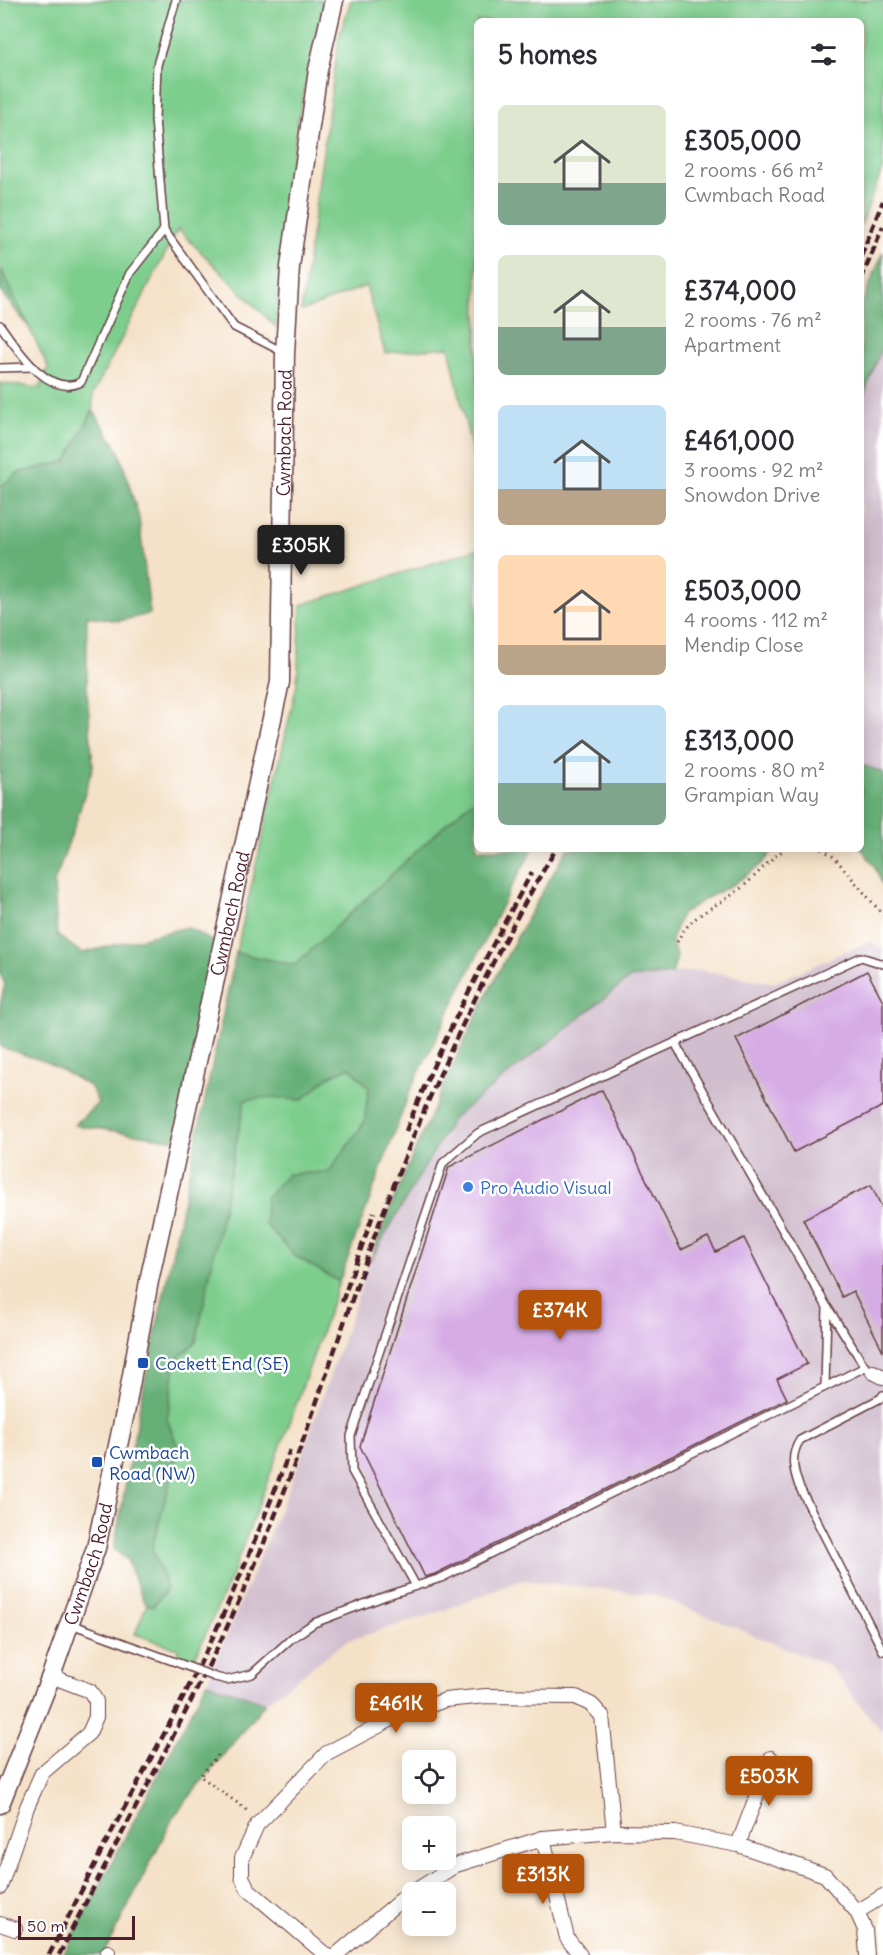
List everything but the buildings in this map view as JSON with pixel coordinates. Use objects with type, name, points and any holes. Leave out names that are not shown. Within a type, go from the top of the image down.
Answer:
[{"type":"main road","name":"Cwmbach Road","points":[[0,1804],[51,1676],[96,1548],[152,1270],[280,682],[285,353],[290,267],[318,70],[334,0]]},
{"type":"street","points":[[0,1887],[27,1807],[42,1773],[88,1733],[96,1717],[96,1701],[90,1691],[51,1676]]},
{"type":"street","points":[[326,1955],[248,1889],[242,1877],[242,1858],[257,1825],[327,1753],[390,1720],[445,1700],[486,1696],[576,1697],[592,1705],[602,1716],[614,1832]]},
{"type":"street","points":[[738,1845],[771,1758]]},
{"type":"street","points":[[336,1955],[402,1899],[456,1865],[543,1838],[614,1832],[675,1833],[738,1845],[825,1875],[857,1912],[865,1930],[867,1955]]},
{"type":"street","points":[[543,1838],[567,1938],[580,1955]]},
{"type":"street","points":[[857,1912],[883,1896]]},
{"type":"street","points":[[0,1924],[15,1929]]},
{"type":"lane","points":[[176,0],[157,65],[155,119],[164,230],[234,327],[285,353]]},
{"type":"lane","points":[[0,325],[39,374],[53,382],[75,386],[81,382],[130,273],[164,230]]},
{"type":"lane","points":[[0,368],[33,367]]},
{"type":"lane","points":[[416,1586],[352,1471],[351,1436],[442,1163],[478,1133],[861,957],[883,964]]},
{"type":"lane","points":[[69,1623],[215,1677],[228,1680],[237,1679],[252,1674],[292,1638],[314,1623],[441,1578],[825,1387],[874,1372],[827,1307],[675,1042]]},
{"type":"lane","points":[[825,1387],[827,1307]]},
{"type":"lane","points":[[883,1395],[800,1440],[795,1447],[793,1463],[799,1486],[881,1642],[883,1651]]},
{"type":"path","points":[[677,942],[694,918],[740,889],[781,852]]},
{"type":"path","points":[[826,852],[834,857],[883,915]]},
{"type":"path","points":[[218,1755],[200,1776],[255,1815]]},
{"type":"shaded area","points":[[883,345],[883,772],[864,766],[864,394]]},
{"type":"shaded area","points":[[870,941],[883,950],[883,1734],[829,1666],[655,1595],[522,1580],[434,1614],[346,1641],[265,1703],[207,1682],[300,1461],[370,1261],[453,1118],[630,978],[702,970],[774,983]]},
{"type":"green space","points":[[0,0],[324,0],[296,129],[276,327],[178,229],[93,394],[93,410],[67,461],[18,473],[0,487],[0,383],[40,388],[48,367],[0,267]]},
{"type":"green space","points":[[351,0],[883,0],[883,167],[864,217],[864,18],[474,18],[474,460],[449,347],[385,353],[366,286],[301,311],[339,37]]},
{"type":"green space","points":[[883,252],[883,345],[864,394],[864,299]]},
{"type":"green space","points":[[0,267],[29,327],[0,291]]},
{"type":"green space","points":[[93,410],[119,451],[139,518],[150,614],[119,621],[87,616],[87,691],[93,766],[54,883],[57,935],[82,953],[187,927],[217,944],[175,1140],[74,1125],[98,1103],[91,1087],[47,1062],[0,1047],[0,1005],[5,984],[0,974],[0,487],[18,473],[67,461]]},
{"type":"green space","points":[[474,550],[474,800],[295,965],[236,953],[297,684],[301,605]]},
{"type":"green space","points":[[864,766],[883,772],[883,886],[875,867],[864,852]]},
{"type":"green space","points":[[474,800],[474,852],[531,852],[511,887],[410,1091],[339,1282],[295,1256],[265,1224],[266,1198],[288,1174],[329,1172],[364,1123],[369,1088],[350,1067],[328,1077],[302,1100],[272,1097],[245,1100],[196,1342],[176,1360],[167,1419],[179,1450],[152,1547],[167,1589],[153,1606],[144,1602],[127,1560],[114,1549],[139,1410],[236,953],[295,965]]},
{"type":"green space","points":[[566,852],[772,852],[762,864],[734,884],[681,915],[671,940],[677,957],[672,974],[630,978],[453,1118],[370,1261],[409,1163],[465,1039]]},
{"type":"green space","points":[[350,1067],[369,1088],[364,1123],[329,1172],[288,1174],[266,1198],[265,1224],[295,1256],[339,1282],[290,1422],[231,1577],[193,1662],[177,1657],[178,1649],[135,1634],[147,1604],[153,1606],[167,1589],[152,1547],[179,1450],[167,1419],[176,1360],[196,1342],[245,1099],[272,1097],[302,1100],[328,1077]]},
{"type":"green space","points":[[207,1682],[265,1703],[174,1816],[103,1955],[63,1955]]},
{"type":"railway","points":[[864,248],[883,201]]},
{"type":"railway","points":[[864,273],[883,226]]},
{"type":"railway","points":[[59,1955],[198,1688],[249,1579],[288,1482],[375,1236],[426,1106],[487,975],[554,852]]},
{"type":"railway","points":[[406,1131],[465,1000],[532,872]]},
{"type":"railway","points":[[342,1302],[374,1212]]},
{"type":"railway","points":[[49,1955],[200,1664],[248,1558],[290,1450]]},
{"type":"place","name":"Pro Audio Visual","points":[[468,1187]]},
{"type":"place","name":"Cockett End (SE)","points":[[143,1363]]},
{"type":"place","name":"Cwmbach Road (NW)","points":[[97,1462]]}]
